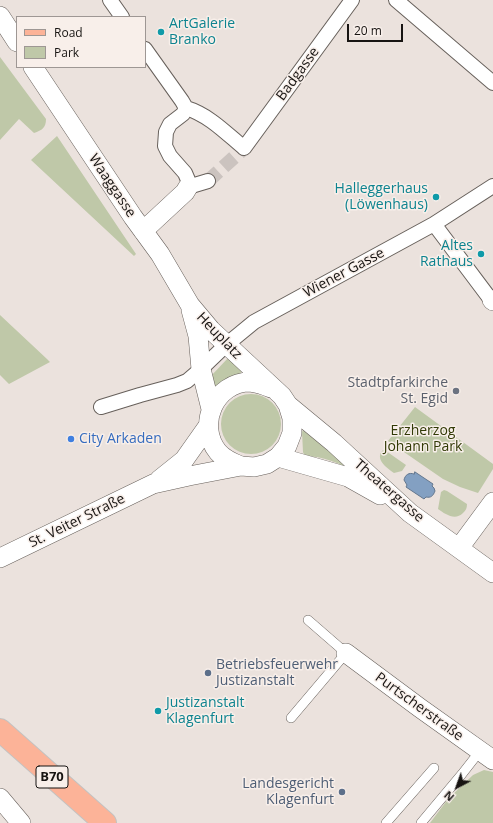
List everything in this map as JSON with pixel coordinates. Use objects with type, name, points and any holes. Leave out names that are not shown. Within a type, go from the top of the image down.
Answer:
[{"type":"main road","name":"B70","points":[[2,737],[105,823]]},
{"type":"street","points":[[110,0],[121,16]]},
{"type":"street","name":"Badgasse","points":[[186,108],[207,117],[243,150],[352,0]]},
{"type":"street","points":[[396,0],[493,83]]},
{"type":"street","points":[[0,16],[16,40]]},
{"type":"street","points":[[143,231],[185,192],[188,187],[188,180],[185,173],[170,156],[166,146],[166,132],[170,124],[183,114],[186,108],[146,50]]},
{"type":"street","name":"Waaggasse","points":[[34,68],[160,254],[190,305]]},
{"type":"street","points":[[188,187],[208,181]]},
{"type":"street","name":"Wiener Gasse","points":[[101,407],[176,386],[187,380],[254,322],[434,224],[493,186]]},
{"type":"street","points":[[434,224],[493,300]]},
{"type":"street","name":"Heuplatz","points":[[190,305],[211,330],[282,396],[288,405]]},
{"type":"street","name":"Heuplatz","points":[[190,305],[198,336],[201,369],[210,418],[211,440],[218,452],[228,461],[241,466]]},
{"type":"street","name":"Heuplatz","points":[[153,484],[184,460],[210,418],[218,398],[227,390],[238,384],[250,382],[262,384],[274,390]]},
{"type":"street","points":[[288,405],[292,418],[292,433],[287,446],[278,457],[348,477],[410,513]]},
{"type":"street","name":"Theatergasse","points":[[288,405],[334,443],[410,513],[493,572]]},
{"type":"street","name":"Heuplatz","points":[[153,484],[241,466],[254,467],[267,464],[278,457]]},
{"type":"street","name":"St. Veiter Straße","points":[[0,558],[153,484]]},
{"type":"street","points":[[459,548],[493,502]]},
{"type":"street","name":"Purtscherstraße","points":[[346,653],[487,756]]},
{"type":"street","points":[[0,798],[21,823]]},
{"type":"lane","points":[[291,718],[346,653],[308,620]]},
{"type":"lane","points":[[421,823],[487,756]]},
{"type":"lane","points":[[386,823],[434,768]]},
{"type":"green space","points":[[0,57],[46,119],[44,127],[39,131],[34,133],[19,119],[0,140]]},
{"type":"green space","points":[[57,136],[136,254],[134,256],[31,160]]},
{"type":"green space","points":[[0,315],[50,362],[9,384],[0,375]]},
{"type":"green space","points":[[228,358],[242,370],[240,374],[226,379],[214,389],[211,376]]},
{"type":"green space","points":[[251,394],[267,399],[272,403],[276,408],[281,424],[276,440],[272,445],[267,449],[251,454],[235,449],[230,445],[226,440],[221,424],[226,408],[230,403],[235,399]]},
{"type":"green space","name":"Erzherzog Johann Park","points":[[415,407],[493,464],[493,469],[478,493],[443,479],[388,441]]},
{"type":"green space","points":[[303,430],[346,466],[345,467],[335,462],[317,457],[304,455]]},
{"type":"green space","points":[[383,450],[406,465],[402,471],[394,473],[382,463],[380,457]]},
{"type":"green space","points":[[444,490],[467,504],[467,508],[463,513],[453,517],[438,509],[441,492]]},
{"type":"green space","points":[[484,770],[493,772],[493,823],[430,823],[448,799],[473,775]]},
{"type":"water","points":[[415,472],[433,484],[432,486],[435,491],[432,496],[424,499],[406,487],[407,485],[404,480],[405,477],[408,474],[414,474]]},
{"type":"tunnel","points":[[208,181],[241,151]]},
{"type":"place","name":"ArtGalerie Branko","points":[[161,32]]},
{"type":"place","name":"Halleggerhaus (Löwenhaus)","points":[[436,197]]},
{"type":"place","name":"Altes Rathaus","points":[[481,254]]},
{"type":"place","name":"Stadtpfarkirche St. Egid","points":[[456,391]]},
{"type":"place","name":"City Arkaden","points":[[71,439]]},
{"type":"place","name":"Betriebsfeuerwehr Justizanstalt","points":[[208,673]]},
{"type":"place","name":"Justizanstalt Klagenfurt","points":[[158,711]]},
{"type":"place","name":"Landesgericht Klagenfurt","points":[[342,792]]}]
